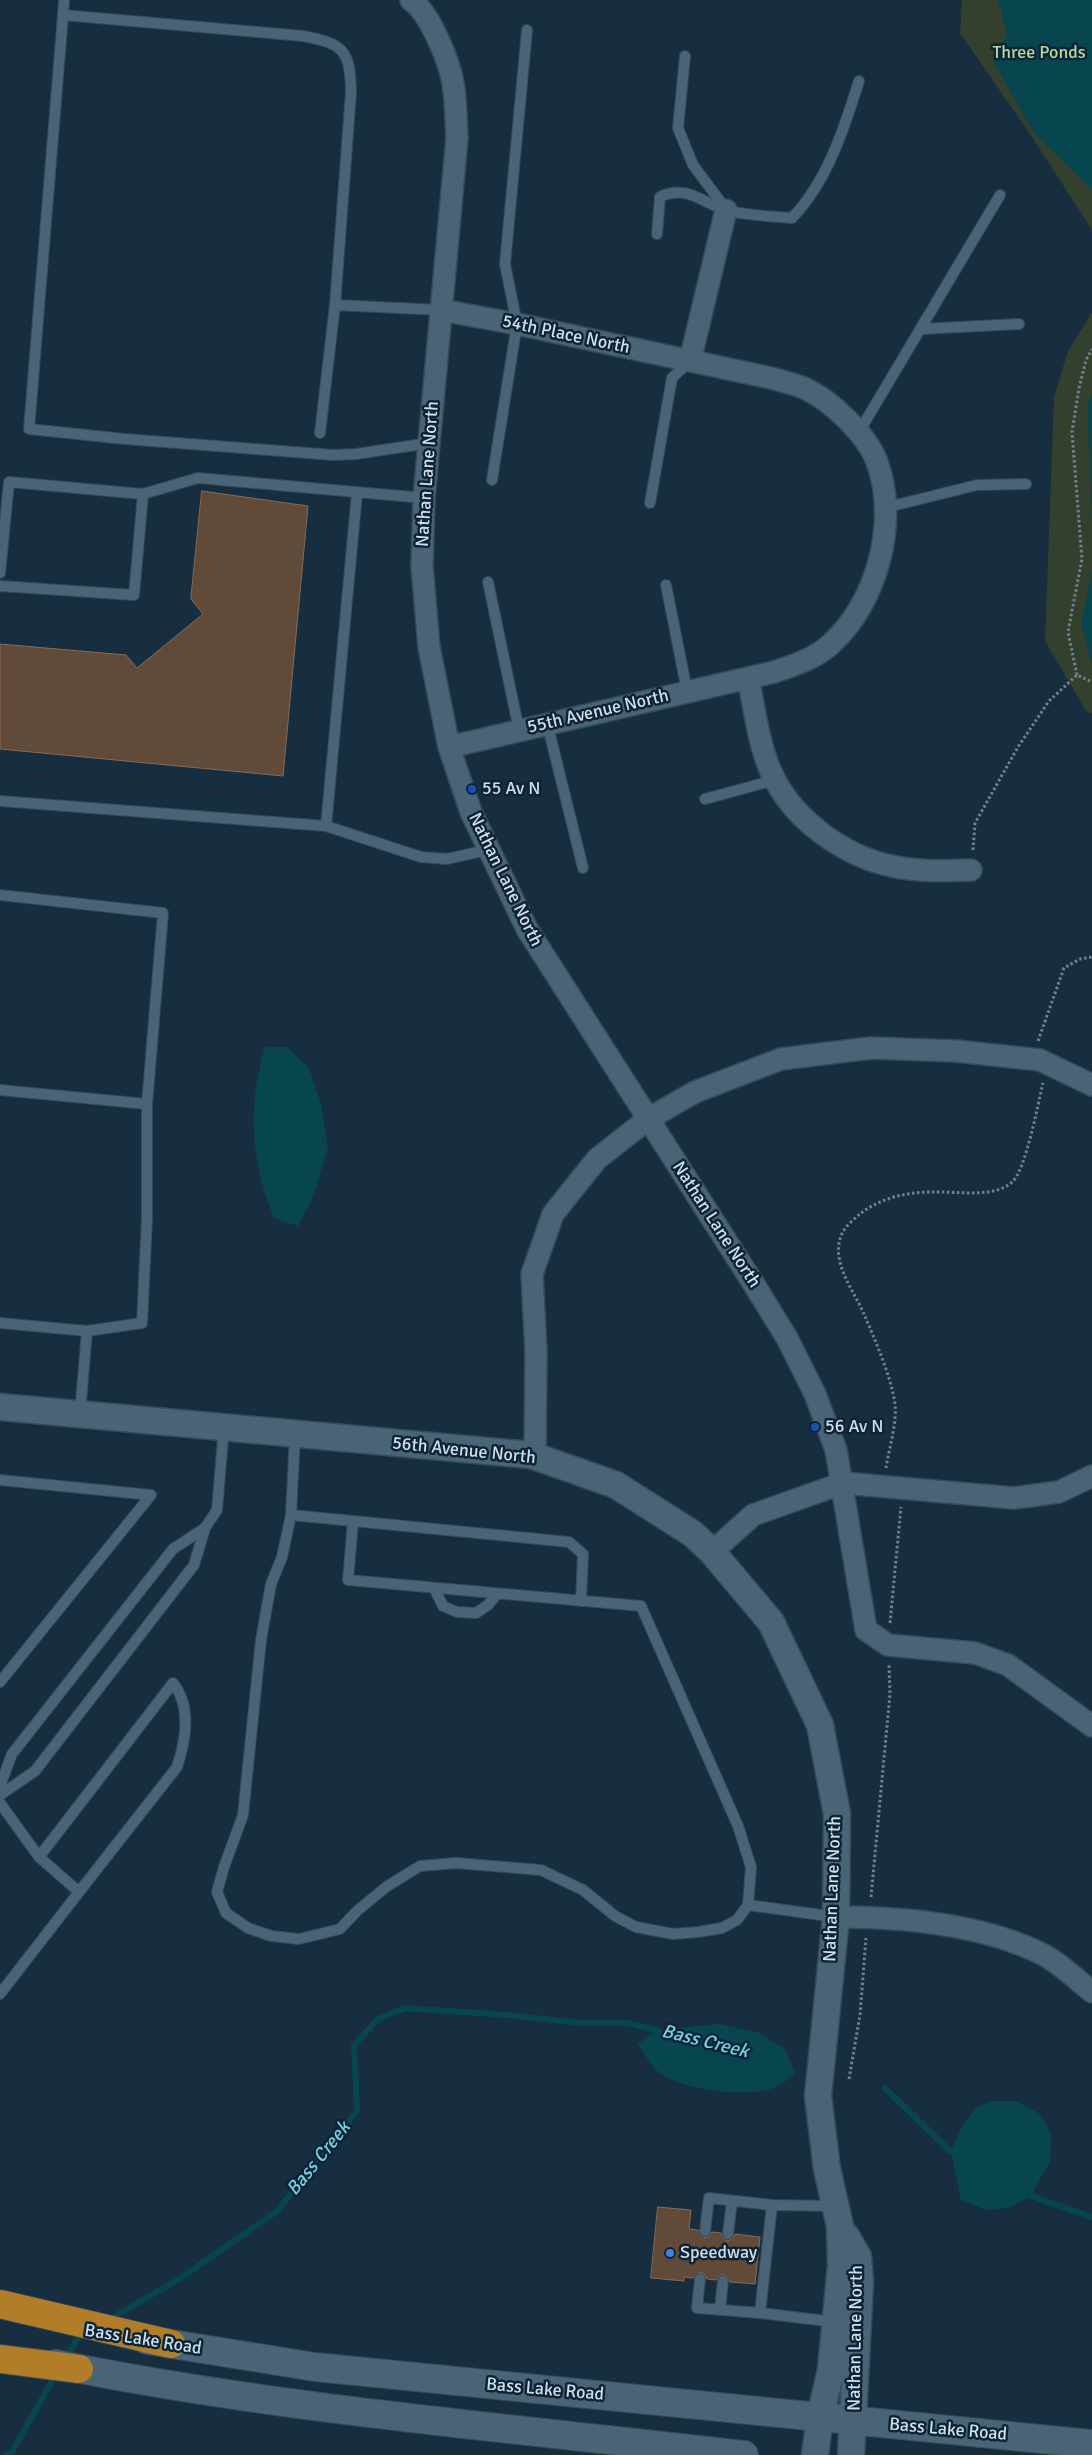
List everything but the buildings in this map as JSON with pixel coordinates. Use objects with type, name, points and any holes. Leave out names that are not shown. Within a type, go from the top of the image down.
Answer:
[{"type":"highway","points":[[0,2304],[171,2344]]},
{"type":"highway","points":[[0,2359],[79,2369]]},
{"type":"main road","name":"Bass Lake Road","points":[[0,2316],[315,2367],[1092,2444]]},
{"type":"main road","points":[[0,2353],[79,2369],[228,2394],[346,2410],[744,2455]]},
{"type":"street","name":"Nathan Lane North","points":[[417,2],[440,44],[453,82],[457,138],[424,498],[422,566],[429,646],[449,747],[471,812],[487,850],[526,930],[787,1338],[815,1394],[836,1450],[843,1483]]},
{"type":"street","points":[[690,361],[726,210]]},
{"type":"street","name":"54th Place North","points":[[441,310],[517,324],[771,378],[804,388],[834,408],[859,432],[877,462],[883,486],[884,508]]},
{"type":"street","name":"55th Avenue North","points":[[449,747],[748,678],[805,661],[830,645],[850,625],[870,592],[879,564],[884,508]]},
{"type":"street","points":[[748,678],[758,730],[775,780],[788,801],[818,830],[852,852],[891,866],[932,871],[971,870]]},
{"type":"street","points":[[535,1457],[536,1352],[532,1274],[553,1214],[597,1159],[648,1119],[695,1092],[781,1059],[871,1048],[956,1051],[1040,1060],[1092,1085]]},
{"type":"street","name":"56th Avenue North","points":[[0,1407],[224,1426],[535,1457],[616,1485],[693,1534],[712,1552]]},
{"type":"street","points":[[712,1552],[753,1515],[843,1483],[1014,1498],[1059,1492],[1092,1476]]},
{"type":"street","points":[[843,1483],[866,1630],[888,1645],[975,1653],[1008,1665],[1092,1726]]},
{"type":"street","name":"Nathan Lane North","points":[[712,1552],[771,1622],[820,1725],[837,1814],[836,1917],[818,2096],[827,2169],[839,2216],[858,2257],[860,2282],[851,2455]]},
{"type":"street","points":[[836,1917],[867,1917],[933,1922],[991,1935],[1044,1955],[1092,1992]]},
{"type":"street","name":"Nathan Lane North","points":[[814,2455],[820,2417],[831,2370],[841,2265],[839,2216]]},
{"type":"lane","points":[[64,0],[29,429],[125,439],[333,455],[356,454],[429,443]]},
{"type":"lane","points":[[63,15],[303,36],[329,41],[342,50],[350,68],[351,92],[334,305],[320,433]]},
{"type":"lane","points":[[492,480],[517,324],[505,264],[527,30]]},
{"type":"lane","points":[[685,56],[678,128],[693,165],[726,210]]},
{"type":"lane","points":[[656,234],[660,197],[671,192],[691,194],[726,210],[792,218],[809,201],[845,128],[859,81]]},
{"type":"lane","points":[[859,432],[1000,195]]},
{"type":"lane","points":[[334,305],[441,310]]},
{"type":"lane","points":[[921,329],[1019,324]]},
{"type":"lane","points":[[650,503],[672,378],[690,361]]},
{"type":"lane","points":[[0,573],[9,482],[143,494],[198,478],[424,498]]},
{"type":"lane","points":[[884,508],[977,485],[1026,484]]},
{"type":"lane","points":[[326,826],[356,493]]},
{"type":"lane","points":[[0,586],[134,595],[143,494]]},
{"type":"lane","points":[[488,582],[519,730]]},
{"type":"lane","points":[[666,585],[687,691]]},
{"type":"lane","points":[[547,724],[583,868]]},
{"type":"lane","points":[[705,798],[775,780]]},
{"type":"lane","points":[[0,800],[326,826],[421,857],[447,859],[487,850]]},
{"type":"lane","points":[[0,895],[163,913],[147,1104],[148,1218],[142,1323],[87,1331],[0,1323]]},
{"type":"lane","points":[[0,1090],[147,1104]]},
{"type":"lane","points":[[80,1414],[87,1331]]},
{"type":"lane","points":[[0,1795],[35,1770],[194,1565],[205,1528],[217,1510],[224,1426]]},
{"type":"lane","points":[[295,1434],[291,1515],[282,1557],[271,1584],[261,1640],[244,1815],[224,1867],[217,1892],[226,1913],[248,1928],[271,1936],[307,1937],[340,1929],[357,1911],[386,1888],[420,1866],[456,1863],[540,1870],[583,1890],[615,1916],[636,1927],[673,1934],[722,1928],[737,1920],[748,1905],[751,1868],[738,1826],[640,1606],[348,1580],[353,1521]]},
{"type":"lane","points":[[0,1480],[151,1495],[0,1682]]},
{"type":"lane","points":[[291,1515],[569,1542],[583,1554],[581,1601]]},
{"type":"lane","points":[[0,1786],[12,1754],[160,1565],[172,1550],[205,1528]]},
{"type":"lane","points":[[434,1588],[444,1606],[457,1612],[476,1613],[488,1605],[497,1594]]},
{"type":"lane","points":[[0,1994],[177,1767],[183,1749],[186,1706],[182,1694],[173,1683],[39,1856]]},
{"type":"lane","points":[[0,1803],[39,1856],[79,1892]]},
{"type":"lane","points":[[748,1905],[836,1917]]},
{"type":"lane","points":[[705,2231],[709,2198],[772,2205],[839,2216]]},
{"type":"lane","points":[[728,2234],[732,2200]]},
{"type":"lane","points":[[760,2313],[772,2205]]},
{"type":"lane","points":[[700,2279],[697,2308],[836,2322]]},
{"type":"lane","points":[[720,2309],[723,2281]]},
{"type":"path","points":[[1077,675],[1068,632],[1082,560],[1072,432],[1086,360],[1092,349]]},
{"type":"path","points":[[1077,675],[1092,682]]},
{"type":"path","points":[[971,870],[975,822],[1018,747],[1048,701],[1077,675]]},
{"type":"green space","name":"Three Ponds","points":[[962,0],[1092,0],[1092,230],[1032,137],[960,33]]},
{"type":"green space","points":[[1092,312],[1092,713],[1086,711],[1045,641],[1054,397],[1068,351]]},
{"type":"water","name":"Three Ponds","points":[[998,0],[1092,0],[1092,189],[1034,133],[993,61],[1007,34]]},
{"type":"water","points":[[1092,394],[1092,519],[1087,404]]},
{"type":"water","points":[[1092,572],[1092,664],[1081,623]]},
{"type":"water","points":[[265,1047],[287,1047],[309,1068],[321,1105],[328,1148],[313,1197],[298,1226],[274,1218],[260,1175],[256,1154],[254,1112],[259,1069]]},
{"type":"water","points":[[720,2024],[759,2033],[785,2049],[795,2074],[774,2088],[754,2092],[727,2092],[697,2088],[671,2080],[661,2074],[651,2064],[638,2044],[657,2030]]},
{"type":"water","points":[[994,2101],[1016,2101],[1040,2114],[1051,2133],[1050,2161],[1031,2196],[1008,2208],[987,2210],[961,2200],[951,2152],[960,2129],[977,2107]]},
{"type":"waterway","name":"Bass Creek","points":[[108,2320],[181,2278],[277,2211],[357,2111],[354,2045],[379,2018],[405,2008],[508,2015],[580,2023],[626,2023],[657,2030]]},
{"type":"waterway","name":"Bass Creek","points":[[885,2088],[951,2152]]},
{"type":"waterway","name":"Bass Creek","points":[[1031,2196],[1092,2217]]},
{"type":"waterway","name":"Bass Creek","points":[[65,2359],[78,2338],[86,2333]]},
{"type":"waterway","name":"Bass Creek","points":[[6,2455],[12,2452],[57,2372]]},
{"type":"place","name":"55 Av N","points":[[472,789]]},
{"type":"place","name":"56 Av N","points":[[815,1427]]},
{"type":"place","name":"Speedway","points":[[670,2253]]}]
